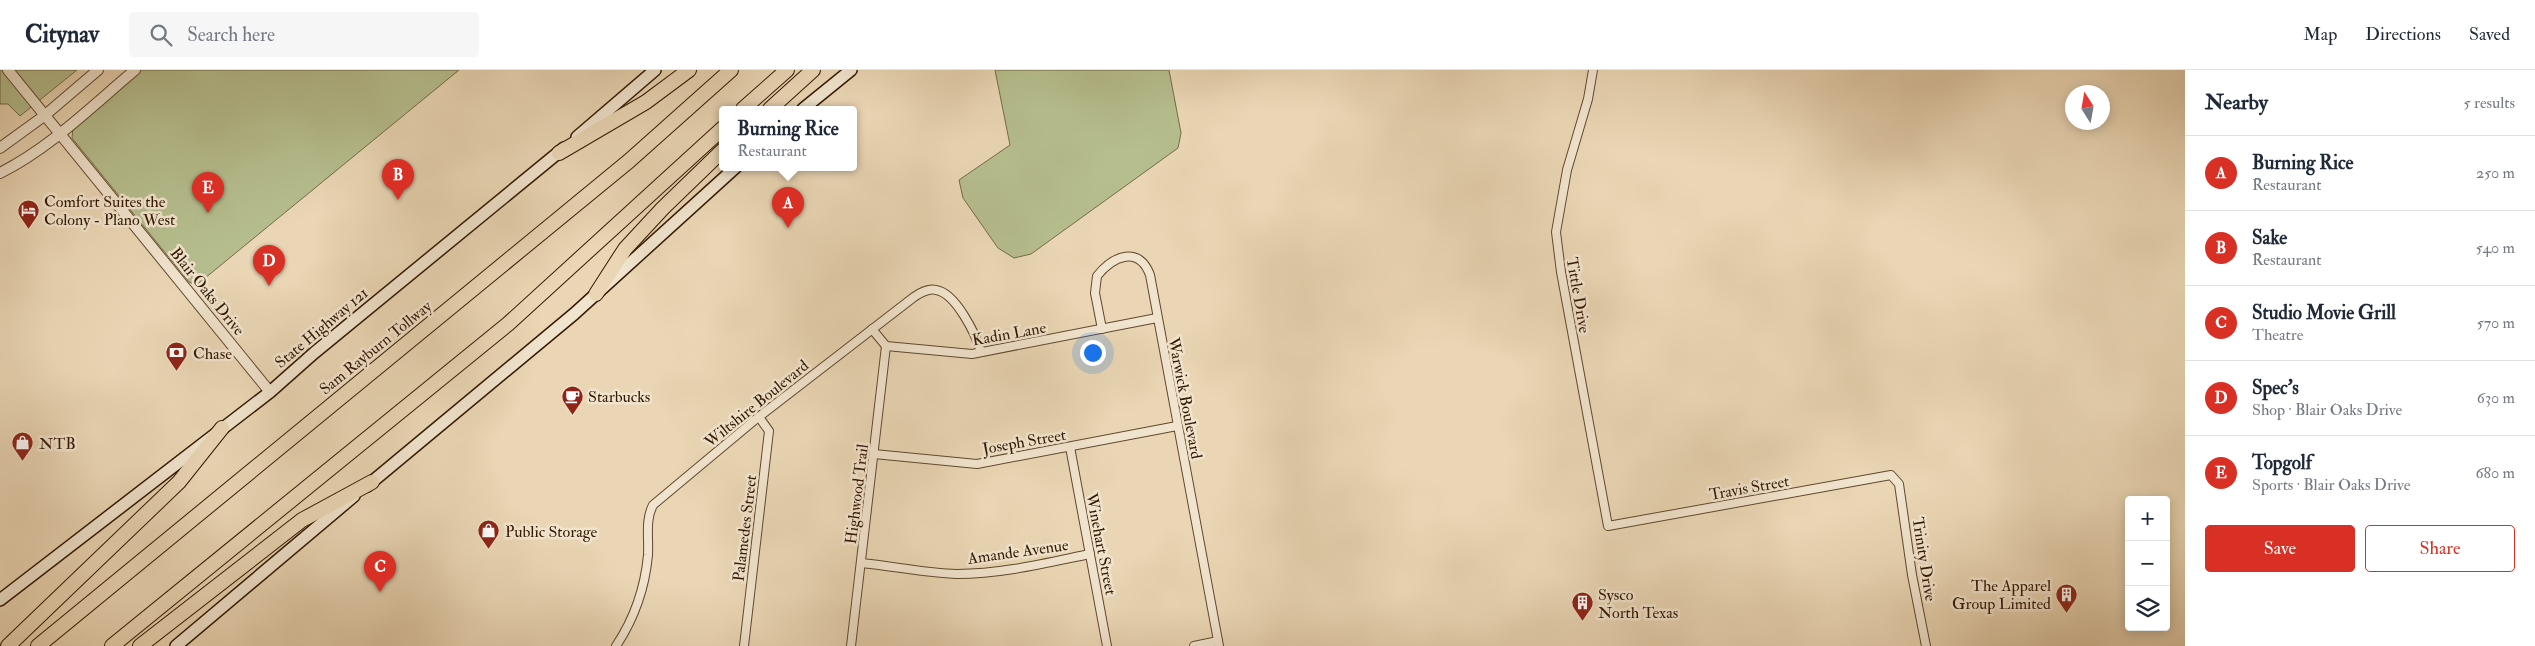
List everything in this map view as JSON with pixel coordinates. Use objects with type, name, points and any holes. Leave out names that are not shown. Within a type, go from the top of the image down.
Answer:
[{"type":"highway","points":[[558,152],[646,102],[688,70]]},
{"type":"highway","name":"Sam Rayburn Tollway","points":[[38,646],[629,161],[731,70]]},
{"type":"highway","points":[[746,106],[787,70]]},
{"type":"highway","points":[[773,106],[814,70]]},
{"type":"highway","points":[[112,646],[508,324],[719,132]]},
{"type":"highway","points":[[596,294],[625,249],[663,208],[719,154]]},
{"type":"highway","points":[[8,646],[179,482],[222,428]]},
{"type":"highway","points":[[140,646],[302,520],[372,482]]},
{"type":"main road","name":"State Highway 121","points":[[0,600],[270,392],[322,346],[655,70]]},
{"type":"main road","points":[[807,106],[851,70]]},
{"type":"main road","points":[[176,646],[596,294],[732,171]]},
{"type":"street","name":"Blair Oaks Drive","points":[[8,70],[270,392]]},
{"type":"street","points":[[0,148],[44,116],[98,70]]},
{"type":"street","points":[[0,173],[14,166],[60,133],[135,70]]},
{"type":"street","name":"Tittle Drive","points":[[1593,70],[1588,99],[1567,170],[1556,232],[1560,272],[1608,526]]},
{"type":"street","name":"Warwick Boulevard","points":[[1102,329],[1095,293],[1095,281],[1101,271],[1113,262],[1127,256],[1138,258],[1147,268],[1218,644]]},
{"type":"street","name":"Wiltshire Boulevard","points":[[616,646],[631,618],[641,593],[648,554],[649,515],[654,505],[759,417],[918,294],[938,290],[948,297],[974,331],[982,352]]},
{"type":"street","name":"Kadin Lane","points":[[886,346],[963,354],[982,352],[1157,318]]},
{"type":"street","points":[[872,329],[886,346]]},
{"type":"street","name":"Highwood Trail","points":[[851,646],[886,346]]},
{"type":"street","name":"Palamedes Street","points":[[744,646],[769,431],[759,417]]},
{"type":"street","name":"Joseph Street","points":[[874,454],[977,464],[1177,426]]},
{"type":"street","name":"Winehart Street","points":[[1070,447],[1107,646]]},
{"type":"street","name":"Travis Street","points":[[1608,526],[1891,476],[1894,479]]},
{"type":"street","name":"Trinity Drive","points":[[1894,479],[1899,484],[1912,575],[1926,646]]},
{"type":"street","name":"Amande Avenue","points":[[861,563],[946,573],[970,573],[1007,570],[1090,554]]},
{"type":"street","points":[[1194,646],[1218,644]]},
{"type":"green space","points":[[0,70],[77,70],[20,116],[8,104],[0,104]]},
{"type":"green space","points":[[140,70],[459,70],[199,283],[194,284],[189,282],[72,138],[73,127]]},
{"type":"green space","points":[[995,70],[1169,70],[1181,133],[1178,148],[1031,254],[1014,258],[998,248],[963,198],[959,180],[1010,145]]},
{"type":"place","name":"Sake","points":[[398,200]]},
{"type":"place","name":"Topgolf","points":[[208,213]]},
{"type":"place","name":"Burning Rice","points":[[788,228]]},
{"type":"place","name":"Comfort Suites the Colony - Plano West","points":[[28,229]]},
{"type":"place","name":"Spec's","points":[[269,286]]},
{"type":"place","name":"Chase","points":[[177,372]]},
{"type":"place","name":"Starbucks","points":[[572,415]]},
{"type":"place","name":"NTB","points":[[23,462]]},
{"type":"place","name":"Public Storage","points":[[489,550]]},
{"type":"place","name":"Studio Movie Grill","points":[[380,592]]},
{"type":"place","name":"The Apparel Group Limited","points":[[2067,613]]},
{"type":"place","name":"Sysco North Texas","points":[[1582,622]]}]
